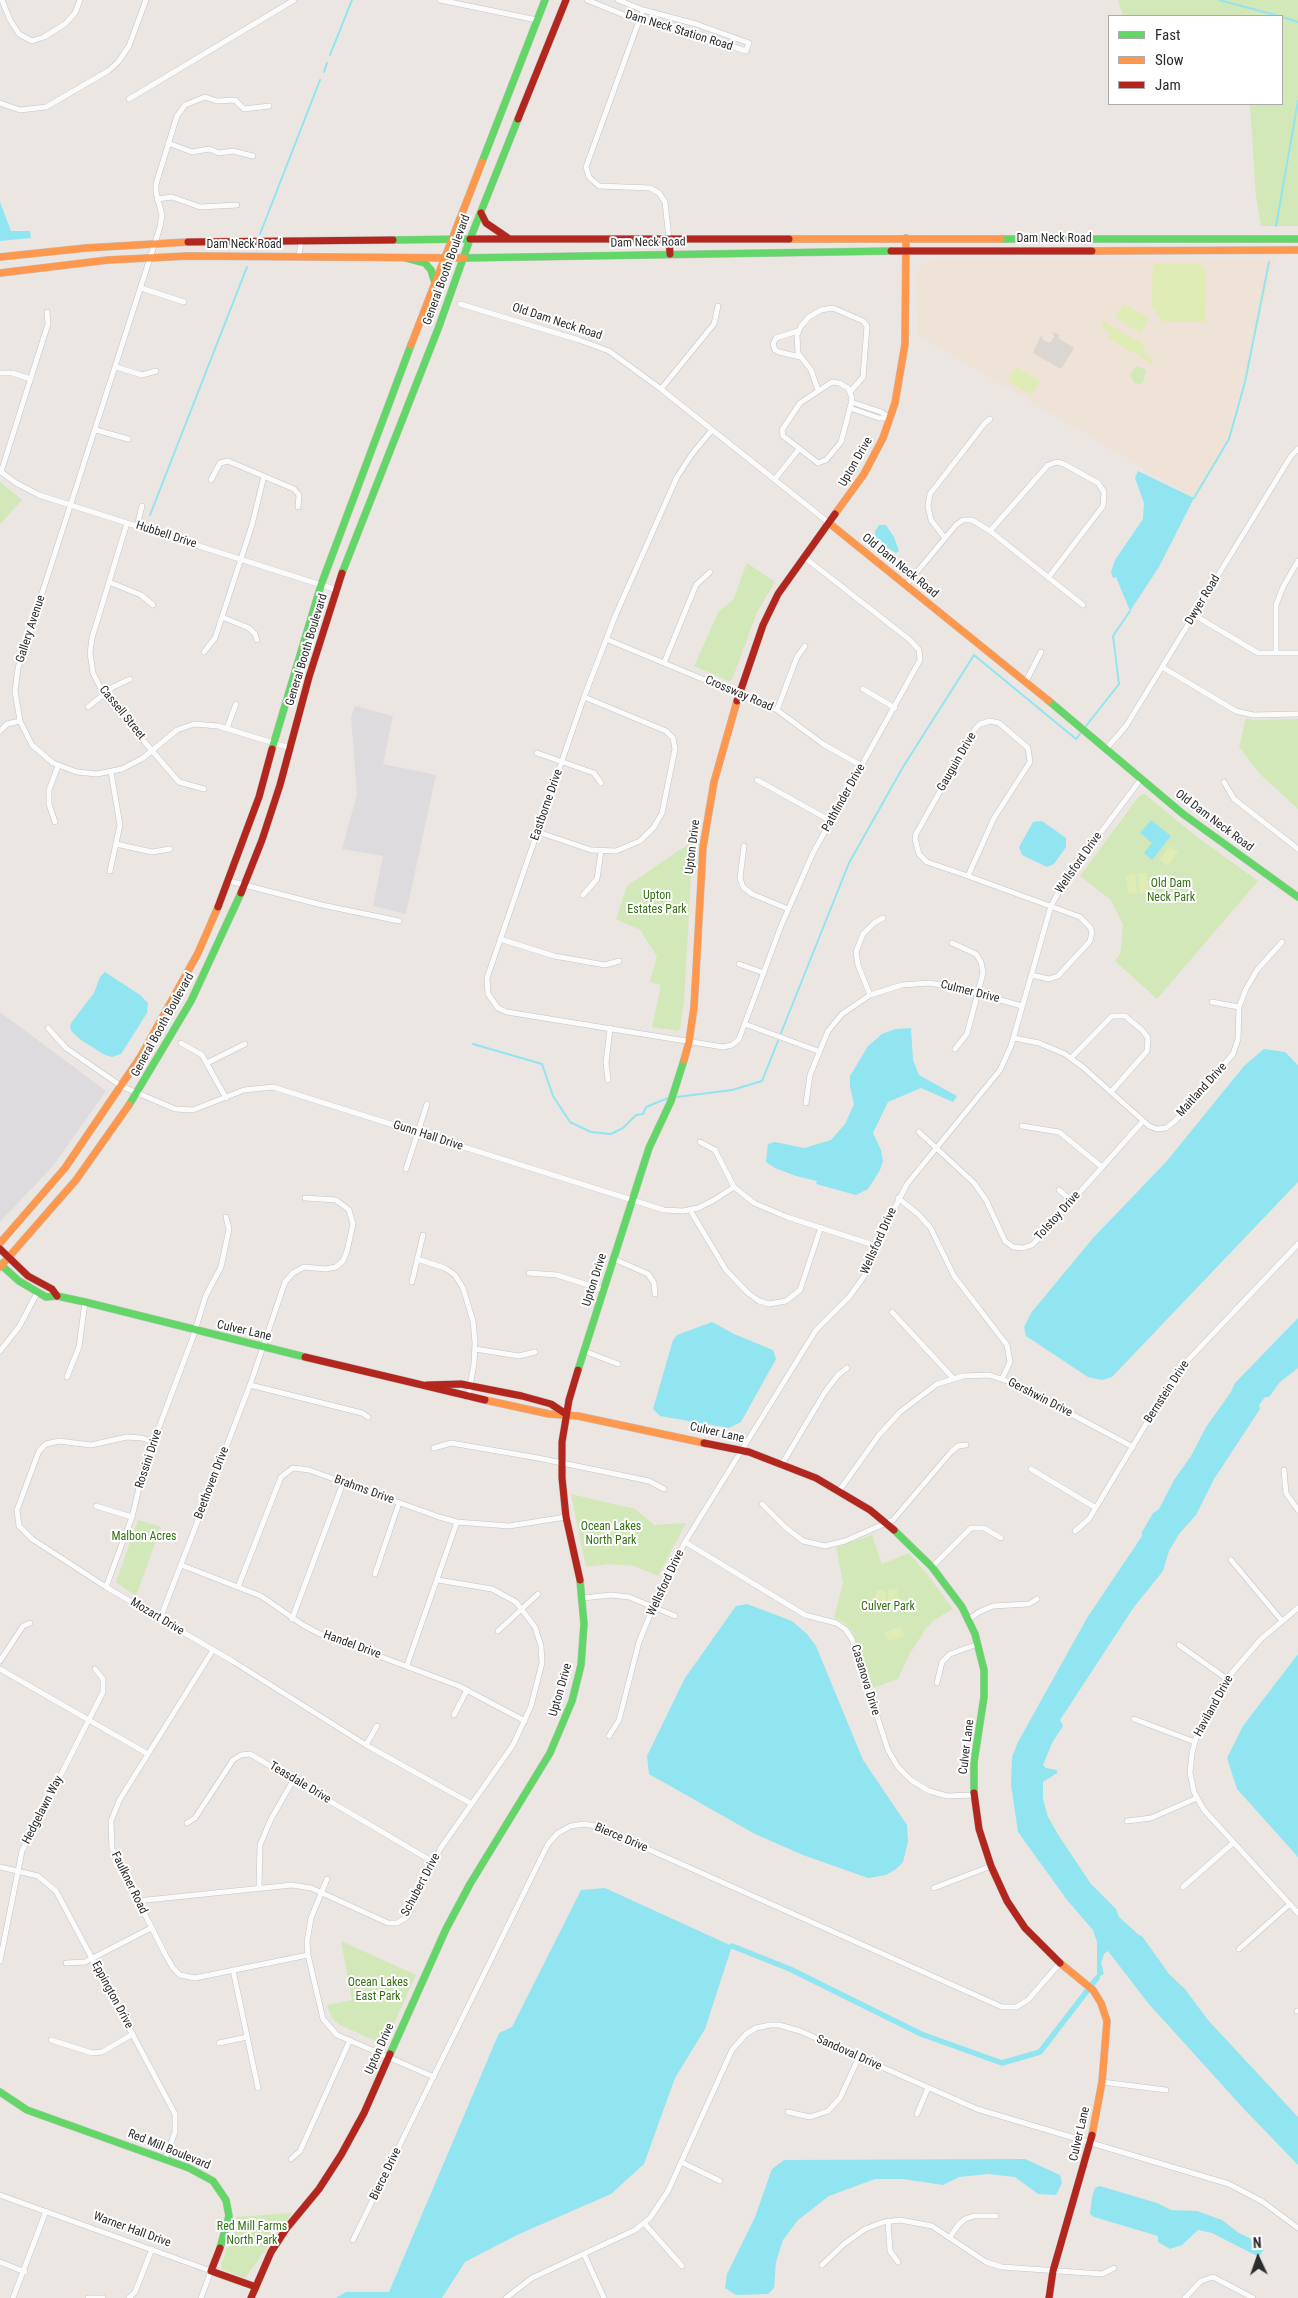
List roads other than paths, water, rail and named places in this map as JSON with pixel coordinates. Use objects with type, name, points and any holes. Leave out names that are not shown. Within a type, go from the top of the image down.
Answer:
[{"type":"main road","name":"General Booth Boulevard","points":[[0,1243],[61,1172],[121,1086],[166,1013],[198,953],[229,881],[259,797],[299,654],[321,585],[450,240],[545,0]]},
{"type":"main road","name":"General Booth Boulevard","points":[[0,1266],[9,1258],[79,1175],[137,1094],[191,1001],[213,957],[244,886],[264,832],[290,748],[309,677],[337,590],[480,213],[566,0]]},
{"type":"main road","points":[[480,213],[486,223],[508,238]]},
{"type":"main road","name":"Dam Neck Road","points":[[0,257],[155,243],[301,240],[508,238],[1298,238]]},
{"type":"main road","name":"Upton Drive","points":[[251,2298],[266,2261],[281,2236],[319,2189],[341,2156],[389,2058],[452,1916],[559,1735],[572,1701],[580,1672],[584,1635],[582,1598],[566,1517],[562,1463],[566,1414],[649,1148],[679,1079],[689,1042],[694,1007],[704,847],[714,782],[739,694],[770,609],[804,557],[864,474],[883,438],[890,418],[904,364],[906,238]]},
{"type":"main road","points":[[1112,238],[1112,250]]},
{"type":"main road","points":[[668,239],[670,254]]},
{"type":"main road","name":"Dam Neck Road","points":[[0,273],[108,260],[150,258],[464,258],[906,251],[1298,250]]},
{"type":"main road","points":[[406,258],[425,263],[431,270],[435,284]]},
{"type":"main road","name":"Old Dam Neck Road","points":[[829,523],[1026,681],[1183,814],[1298,897]]},
{"type":"main road","name":"Culver Lane","points":[[0,1249],[28,1276],[52,1289],[57,1296]]},
{"type":"main road","name":"Culver Lane","points":[[0,1266],[18,1281],[46,1297],[57,1296],[85,1302],[264,1348],[426,1385],[440,1391],[549,1414],[566,1414],[741,1450],[816,1478],[839,1491],[887,1523],[932,1567],[950,1590],[968,1620],[978,1644],[984,1670],[984,1697],[974,1762],[974,1795],[979,1829],[990,1866],[1017,1916],[1037,1942],[1093,1990],[1105,2012],[1108,2028],[1102,2082],[1090,2143],[1053,2271],[1049,2298]]},
{"type":"main road","name":"Culver Lane","points":[[426,1385],[441,1383],[470,1386],[551,1404],[566,1414]]},
{"type":"main road","name":"Red Mill Boulevard","points":[[0,2092],[27,2110],[165,2159],[206,2176],[218,2186],[226,2200],[228,2223],[211,2270]]},
{"type":"main road","name":"Warner Hall Drive","points":[[211,2270],[256,2287]]},
{"type":"street","points":[[2,0],[10,20],[19,34],[32,41],[44,37],[65,24],[75,13],[80,0]]},
{"type":"street","points":[[0,103],[20,110],[46,107],[108,70],[118,62],[129,46],[146,0]]},
{"type":"street","points":[[129,100],[294,0]]},
{"type":"street","points":[[440,0],[537,20]]},
{"type":"street","name":"Dam Neck Station Road","points":[[587,0],[639,20],[697,35],[746,51],[749,43],[696,24],[643,10],[618,0]]},
{"type":"street","points":[[643,10],[586,167],[591,180],[599,186],[650,188],[659,193],[665,202],[668,239]]},
{"type":"street","name":"Gallery Avenue","points":[[269,106],[244,109],[235,100],[216,101],[205,97],[181,108],[177,116],[157,175],[157,199],[162,215],[155,243],[18,668],[15,691],[20,721],[32,745],[58,766],[87,774],[111,772],[132,765],[170,734],[185,726],[201,723],[227,728],[290,748]]},
{"type":"street","points":[[168,143],[192,152],[209,149],[219,153],[233,151],[253,156]]},
{"type":"street","points":[[157,199],[172,198],[200,207],[238,206]]},
{"type":"street","points":[[299,257],[301,240]]},
{"type":"street","points":[[141,288],[184,302]]},
{"type":"street","name":"Old Dam Neck Road","points":[[460,304],[609,351],[661,389],[829,523]]},
{"type":"street","points":[[661,389],[714,324],[718,306]]},
{"type":"street","points":[[818,390],[811,370],[800,358],[796,341],[798,331],[809,317],[827,308],[839,309],[865,323],[867,330],[863,377],[850,392]]},
{"type":"street","points":[[0,471],[48,324],[47,312]]},
{"type":"street","points":[[798,331],[776,338],[773,344],[775,350],[800,358]]},
{"type":"street","points":[[116,367],[142,374],[156,371]]},
{"type":"street","points":[[0,373],[12,373],[31,379]]},
{"type":"street","points":[[836,382],[844,385],[850,392],[851,405],[841,442],[826,460],[821,463],[814,462],[783,436],[782,430],[800,403],[818,390],[829,383],[836,382]]},
{"type":"street","points":[[851,405],[879,418],[890,418]]},
{"type":"street","points":[[945,538],[931,520],[928,506],[930,494],[990,419]]},
{"type":"street","points":[[96,430],[128,439]]},
{"type":"street","name":"Eastborne Drive","points":[[689,1042],[507,1012],[498,1008],[488,994],[486,982],[584,697],[606,639],[677,477],[692,454],[712,430]]},
{"type":"street","points":[[775,480],[799,449]]},
{"type":"street","name":"Dwyer Road","points":[[1106,749],[1126,726],[1291,456],[1298,449]]},
{"type":"street","points":[[211,480],[218,465],[226,461],[294,488],[300,499],[298,506]]},
{"type":"street","points":[[990,531],[1038,474],[1048,465],[1057,462],[1064,464],[1098,483],[1104,492],[1103,506],[1048,578]]},
{"type":"street","name":"Hubbell Drive","points":[[0,471],[29,490],[71,505],[337,590]]},
{"type":"street","points":[[204,652],[215,638],[241,560],[264,476]]},
{"type":"street","points":[[137,526],[142,506]]},
{"type":"street","points":[[906,585],[956,525],[968,520],[975,521],[990,531],[1083,605]]},
{"type":"street","name":"Cassell Street","points":[[127,522],[91,645],[93,673],[104,695],[179,782],[204,789]]},
{"type":"street","name":"Pathfinder Drive","points":[[689,1042],[728,1046],[739,1039],[788,909],[813,853],[919,665],[919,650],[910,640],[804,557]]},
{"type":"street","points":[[1276,653],[1276,605],[1282,587],[1298,561]]},
{"type":"street","points":[[664,663],[696,586],[710,572]]},
{"type":"street","points":[[109,582],[141,595],[153,605]]},
{"type":"street","points":[[1194,615],[1252,650],[1265,654],[1298,652]]},
{"type":"street","points":[[222,616],[249,628],[255,634],[257,640]]},
{"type":"street","name":"Crossway Road","points":[[606,639],[777,710],[823,744],[862,766]]},
{"type":"street","points":[[777,710],[797,657],[805,646]]},
{"type":"street","points":[[1026,681],[1041,652]]},
{"type":"street","points":[[1162,666],[1236,711],[1253,715],[1298,714]]},
{"type":"street","points":[[88,708],[121,683],[130,679]]},
{"type":"street","points":[[863,689],[895,708]]},
{"type":"street","points":[[538,832],[580,847],[601,851],[616,851],[633,846],[654,827],[665,804],[675,744],[666,731],[584,697]]},
{"type":"street","points":[[227,728],[236,704]]},
{"type":"street","points":[[0,731],[8,724],[20,721]]},
{"type":"street","name":"Gauguin Drive","points":[[968,876],[994,818],[1030,762],[1028,748],[998,723],[990,721],[980,724],[975,729],[916,834],[915,839],[919,854],[927,862],[1084,919],[1090,927],[1092,937],[1074,961],[1058,976],[1049,979],[1031,975]]},
{"type":"street","points":[[537,753],[594,773],[601,783]]},
{"type":"street","points":[[55,822],[50,804],[49,790],[58,766]]},
{"type":"street","points":[[110,871],[120,816],[111,772]]},
{"type":"street","name":"Wellsford Drive","points":[[609,1736],[617,1725],[633,1664],[653,1607],[685,1542],[816,1330],[849,1297],[866,1275],[898,1198],[917,1170],[993,1081],[1006,1058],[1014,1038],[1051,906],[1070,873],[1142,779]]},
{"type":"street","points":[[757,780],[831,821]]},
{"type":"street","points":[[1224,782],[1234,799],[1298,849]]},
{"type":"street","points":[[116,844],[152,852],[170,849]]},
{"type":"street","points":[[744,846],[740,878],[743,887],[752,894],[788,909]]},
{"type":"street","points":[[584,895],[597,879],[601,851]]},
{"type":"street","points":[[229,881],[399,921]]},
{"type":"street","points":[[870,995],[858,965],[856,952],[863,934],[874,923],[883,918]]},
{"type":"street","points":[[500,939],[554,956],[605,965],[619,961]]},
{"type":"street","name":"Maitland Drive","points":[[1014,1038],[1051,1047],[1071,1058],[1143,1121],[1157,1129],[1171,1125],[1230,1060],[1236,1047],[1239,1007],[1251,980],[1282,942]]},
{"type":"street","points":[[952,943],[976,954],[981,962],[983,973],[967,1034],[955,1049]]},
{"type":"street","points":[[739,964],[764,973]]},
{"type":"street","name":"Culmer Drive","points":[[806,1103],[810,1075],[818,1051],[834,1022],[850,1007],[870,995],[891,987],[917,983],[942,984],[1022,1006]]},
{"type":"street","points":[[1212,1002],[1239,1007]]},
{"type":"street","points":[[1071,1058],[1112,1016],[1125,1016],[1142,1030],[1148,1038],[1147,1051],[1111,1092]]},
{"type":"street","points":[[745,1024],[818,1051]]},
{"type":"street","name":"Gunn Hall Drive","points":[[48,1028],[66,1048],[121,1086],[167,1107],[186,1110],[205,1107],[254,1088],[282,1089],[664,1210],[690,1210],[714,1200],[734,1186]]},
{"type":"street","points":[[608,1080],[606,1062],[610,1028]]},
{"type":"street","points":[[181,1043],[202,1055],[226,1098]]},
{"type":"street","points":[[207,1063],[245,1044]]},
{"type":"street","points":[[406,1168],[427,1104]]},
{"type":"street","name":"Tolstoy Drive","points":[[919,1132],[974,1183],[990,1207],[1003,1238],[1013,1247],[1023,1248],[1032,1245],[1143,1121]]},
{"type":"street","points":[[1022,1126],[1059,1132],[1102,1167]]},
{"type":"street","points":[[700,1142],[712,1147],[718,1154],[734,1186],[754,1203],[787,1217],[877,1246]]},
{"type":"street","points":[[1059,1190],[1072,1201]]},
{"type":"street","name":"Beethoven Drive","points":[[160,1619],[264,1348],[283,1286],[288,1278],[304,1267],[326,1269],[336,1267],[343,1261],[347,1251],[353,1224],[349,1210],[336,1200],[306,1198]]},
{"type":"street","points":[[898,1198],[918,1214],[930,1227],[954,1276],[1007,1345],[1010,1362],[1002,1379]]},
{"type":"street","points":[[690,1210],[729,1274],[748,1293],[759,1301],[768,1304],[786,1302],[800,1290],[821,1227]]},
{"type":"street","name":"Rossini Drive","points":[[106,1587],[132,1517],[144,1467],[195,1331],[206,1295],[222,1262],[229,1229],[226,1217]]},
{"type":"street","points":[[412,1282],[423,1235]]},
{"type":"street","name":"Bernstein Drive","points":[[1075,1531],[1085,1523],[1096,1508],[1158,1404],[1189,1359],[1298,1244]]},
{"type":"street","points":[[417,1259],[445,1268],[459,1281],[470,1307],[475,1349],[468,1397]]},
{"type":"street","points":[[614,1259],[648,1274],[654,1283],[655,1294]]},
{"type":"street","points":[[529,1273],[558,1275],[604,1290]]},
{"type":"street","points":[[0,1351],[22,1323],[37,1293]]},
{"type":"street","points":[[66,1377],[79,1347],[85,1302]]},
{"type":"street","points":[[892,1312],[953,1378]]},
{"type":"street","points":[[475,1349],[519,1356],[535,1352]]},
{"type":"street","points":[[584,1352],[618,1364]]},
{"type":"street","points":[[782,1464],[826,1392],[838,1375],[848,1368]]},
{"type":"street","name":"Gershwin Drive","points":[[839,1491],[879,1435],[900,1412],[928,1390],[953,1378],[983,1375],[1002,1379],[1133,1447]]},
{"type":"street","points":[[250,1384],[362,1413],[368,1417]]},
{"type":"street","name":"Mozart Drive","points":[[153,1442],[142,1438],[127,1437],[91,1445],[59,1441],[46,1444],[39,1451],[17,1510],[17,1523],[22,1531],[64,1561],[213,1650],[366,1745],[472,1804]]},
{"type":"street","points":[[434,1448],[446,1444],[457,1444],[649,1481],[664,1489]]},
{"type":"street","points":[[762,1504],[797,1538],[818,1546],[845,1541],[887,1523],[897,1516],[954,1448],[966,1445]]},
{"type":"street","name":"Brahms Drive","points":[[238,1587],[284,1473],[298,1467],[457,1522],[509,1526],[566,1517]]},
{"type":"street","points":[[1031,1469],[1096,1508]]},
{"type":"street","points":[[1284,1470],[1286,1493],[1298,1510]]},
{"type":"street","points":[[292,1618],[343,1483]]},
{"type":"street","points":[[375,1574],[399,1503]]},
{"type":"street","points":[[96,1506],[132,1517]]},
{"type":"street","points":[[407,1665],[457,1522]]},
{"type":"street","points":[[932,1567],[971,1528],[984,1528],[1001,1538]]},
{"type":"street","name":"Casanova Drive","points":[[685,1542],[805,1615],[836,1623],[846,1629],[852,1639],[888,1750],[898,1768],[911,1780],[929,1791],[947,1796],[974,1795]]},
{"type":"street","points":[[1231,1560],[1282,1620]]},
{"type":"street","name":"Handel Drive","points":[[181,1565],[269,1601],[292,1618],[320,1634],[407,1665],[467,1690],[524,1721]]},
{"type":"street","name":"Schubert Drive","points":[[137,1901],[292,1885],[321,1893],[388,1923],[397,1923],[407,1917],[433,1862],[450,1834],[500,1765],[524,1721],[535,1692],[542,1655],[535,1627],[523,1608],[508,1596],[492,1589],[438,1580]]},
{"type":"street","points":[[498,1631],[538,1594]]},
{"type":"street","points":[[582,1598],[620,1596],[675,1616]]},
{"type":"street","points":[[968,1620],[979,1612],[993,1606],[1029,1604],[1037,1599]]},
{"type":"street","name":"Haviland Drive","points":[[1298,1608],[1261,1639],[1227,1680],[1205,1718],[1195,1742],[1190,1773],[1196,1798],[1204,1810],[1298,1913]]},
{"type":"street","points":[[0,1661],[23,1626],[30,1623]]},
{"type":"street","points":[[937,1682],[942,1662],[950,1654],[978,1644]]},
{"type":"street","points":[[1179,1646],[1227,1680]]},
{"type":"street","name":"Faulkner Road","points":[[213,1650],[120,1799],[111,1821],[110,1830],[115,1858],[173,1968],[184,1977],[195,1978],[308,1955]]},
{"type":"street","points":[[0,1668],[148,1754]]},
{"type":"street","name":"Hedgelawn Way","points":[[0,1961],[22,1851],[104,1689],[103,1679],[95,1670]]},
{"type":"street","points":[[454,1715],[467,1690]]},
{"type":"street","points":[[1134,1719],[1195,1742]]},
{"type":"street","points":[[366,1745],[377,1726]]},
{"type":"street","name":"Teasdale Drive","points":[[187,1823],[195,1818],[233,1760],[241,1755],[255,1756],[433,1862]]},
{"type":"street","points":[[259,1887],[260,1845],[270,1819],[294,1779]]},
{"type":"street","points":[[1126,1820],[1151,1818],[1196,1798]]},
{"type":"street","name":"Bierce Drive","points":[[353,2240],[548,1844],[564,1829],[577,1824],[596,1826],[1002,2007],[1016,2007],[1028,2000],[1060,1963]]},
{"type":"street","points":[[1182,1887],[1233,1843]]},
{"type":"street","name":"Eppington Drive","points":[[0,1866],[38,1876],[51,1885],[175,2114],[175,2132],[165,2159]]},
{"type":"street","points":[[934,1888],[990,1866]]},
{"type":"street","points":[[327,1879],[311,1918],[308,1955],[323,2019],[332,2030],[350,2040],[434,2077]]},
{"type":"street","points":[[1239,1950],[1290,1904]]},
{"type":"street","points":[[66,1963],[79,1964],[151,1928]]},
{"type":"street","points":[[233,1970],[258,2088]]},
{"type":"street","name":"Sandoval Drive","points":[[506,2298],[532,2278],[644,2223],[662,2201],[732,2050],[740,2039],[751,2030],[770,2025],[787,2027],[992,2114],[1229,2184],[1263,2202],[1298,2228]]},
{"type":"street","points":[[51,2040],[92,2053],[102,2052],[133,2034]]},
{"type":"street","points":[[219,2043],[247,2037]]},
{"type":"street","points":[[291,2158],[300,2151],[350,2040]]},
{"type":"street","points":[[788,2112],[810,2117],[828,2112],[840,2098],[859,2057]]},
{"type":"street","points":[[1102,2082],[1166,2090]]},
{"type":"street","points":[[917,2114],[928,2088]]},
{"type":"street","points":[[681,2162],[720,2181]]},
{"type":"street","name":"Warner Hall Drive","points":[[0,2194],[211,2270]]},
{"type":"street","points":[[13,2298],[46,2211]]},
{"type":"street","points":[[950,2236],[959,2224],[966,2219],[974,2216],[996,2216]]},
{"type":"street","points":[[822,2265],[856,2234],[874,2225],[888,2222],[920,2222],[941,2230],[971,2252],[992,2264],[1007,2268],[1102,2274],[1114,2268]]},
{"type":"street","points":[[888,2222],[890,2251],[898,2262]]},
{"type":"street","points":[[644,2223],[682,2266]]},
{"type":"street","points":[[129,2298],[135,2292],[152,2249]]},
{"type":"street","points":[[584,2254],[604,2298]]},
{"type":"street","points":[[0,2262],[24,2272]]},
{"type":"street","name":"Red Mill Boulevard","points":[[201,2298],[211,2270]]},
{"type":"street","points":[[1185,2298],[1200,2281],[1213,2277],[1253,2298]]},
{"type":"street","points":[[88,2298],[103,2298]]},
{"type":"water","points":[[0,202],[11,231],[30,231],[31,238],[0,241]]},
{"type":"water","points":[[1138,471],[1194,498],[1159,567],[1130,611],[1116,577],[1113,578],[1111,572],[1115,560],[1143,519],[1144,503],[1135,478]]},
{"type":"water","points":[[879,525],[886,525],[894,537],[899,551],[896,553],[886,547],[875,536],[875,531]]},
{"type":"water","points":[[1151,820],[1171,836],[1152,860],[1144,853],[1152,843],[1140,833]]},
{"type":"water","points":[[1042,821],[1066,838],[1066,847],[1054,864],[1047,867],[1022,855],[1019,847],[1033,822]]},
{"type":"water","points":[[105,972],[140,995],[148,1003],[147,1013],[121,1054],[112,1057],[105,1055],[81,1040],[72,1032],[70,1027],[94,993],[100,977]]},
{"type":"water","points":[[911,1028],[913,1060],[919,1075],[957,1096],[953,1102],[921,1088],[888,1102],[873,1133],[881,1150],[883,1161],[880,1170],[868,1189],[856,1195],[816,1184],[817,1181],[796,1176],[775,1168],[766,1162],[768,1144],[775,1142],[804,1148],[831,1140],[845,1124],[854,1104],[850,1087],[850,1076],[868,1046],[882,1034],[895,1029]]},
{"type":"water","points":[[1264,1049],[1285,1052],[1298,1065],[1298,1182],[1112,1377],[1102,1380],[1088,1377],[1026,1336],[1024,1327],[1031,1313],[1093,1238],[1166,1162],[1244,1066]]},
{"type":"water","points":[[1298,1318],[1298,1368],[1280,1382],[1269,1397],[1265,1397],[1259,1405],[1260,1409],[1214,1479],[1196,1515],[1179,1534],[1169,1551],[1163,1571],[1134,1607],[1060,1720],[1063,1726],[1052,1743],[1043,1765],[1046,1768],[1057,1770],[1057,1773],[1043,1782],[1043,1799],[1048,1817],[1091,1884],[1116,1909],[1119,1917],[1142,1936],[1169,1974],[1185,1989],[1208,2020],[1298,2117],[1298,2165],[1243,2108],[1148,2003],[1108,1951],[1104,1954],[1101,1963],[1104,1974],[1097,1978],[1097,1942],[1093,1930],[1067,1900],[1018,1832],[1011,1785],[1012,1757],[1018,1742],[1087,1618],[1142,1536],[1142,1532],[1153,1513],[1159,1509],[1174,1480],[1191,1456],[1206,1427],[1231,1392],[1235,1383]]},
{"type":"water","points":[[712,1322],[734,1334],[773,1350],[776,1359],[741,1422],[729,1428],[660,1416],[653,1409],[673,1340],[677,1335]]},
{"type":"water","points":[[747,1604],[792,1621],[807,1634],[816,1646],[863,1760],[907,1825],[908,1842],[903,1862],[886,1875],[868,1878],[803,1855],[755,1834],[649,1774],[647,1756],[685,1678],[736,1606]]},
{"type":"water","points":[[1298,1654],[1298,1857],[1237,1789],[1227,1758],[1243,1726]]},
{"type":"water","points":[[605,1888],[732,1946],[705,2029],[675,2078],[644,2164],[611,2194],[517,2235],[465,2262],[442,2298],[336,2298],[346,2292],[389,2292],[499,2033],[512,2027],[581,1890]]},
{"type":"water","points":[[1025,2159],[1060,2175],[1062,2183],[1056,2195],[1038,2194],[1015,2177],[988,2174],[959,2177],[943,2185],[903,2179],[875,2179],[829,2196],[798,2220],[783,2240],[776,2262],[774,2288],[768,2294],[736,2295],[725,2288],[727,2274],[755,2217],[772,2169],[784,2160]]},
{"type":"water","points":[[1100,2186],[1157,2203],[1171,2210],[1197,2211],[1222,2220],[1239,2233],[1262,2244],[1264,2249],[1259,2257],[1212,2233],[1198,2230],[1182,2245],[1170,2249],[1158,2242],[1158,2236],[1094,2217],[1090,2214],[1095,2188]]},
{"type":"waterway","points":[[330,55],[352,0]]},
{"type":"waterway","points":[[1219,0],[1275,15]]},
{"type":"waterway","points":[[1283,17],[1298,22]]},
{"type":"waterway","points":[[324,72],[327,63]]},
{"type":"waterway","points":[[260,234],[320,80]]},
{"type":"waterway","points":[[1276,226],[1298,101]]},
{"type":"waterway","points":[[1194,498],[1229,439],[1245,382],[1269,262]]},
{"type":"waterway","points":[[150,515],[247,267]]},
{"type":"waterway","points":[[1086,726],[1119,684],[1113,636],[1130,611]]},
{"type":"waterway","points":[[781,1033],[849,863],[903,767],[974,655],[1076,739],[1080,734]]},
{"type":"waterway","points":[[677,1097],[732,1090],[762,1081],[778,1041]]},
{"type":"waterway","points":[[473,1044],[542,1064],[553,1096],[570,1122],[591,1132],[611,1134],[623,1128],[636,1115],[643,1114],[646,1107],[668,1098]]},
{"type":"waterway","points":[[732,1946],[790,1969],[921,2034],[1002,2063],[1040,2052],[1097,1978]]},
{"type":"park label","name":"Old Dam Neck Park","points":[[1171,891]]},
{"type":"park label","name":"Upton Estates Park","points":[[657,903]]},
{"type":"park label","name":"Ocean Lakes North Park","points":[[611,1534]]},
{"type":"park label","name":"Malbon Acres","points":[[144,1537]]},
{"type":"park label","name":"Culver Park","points":[[888,1607]]},
{"type":"park label","name":"Ocean Lakes East Park","points":[[378,1990]]},
{"type":"park label","name":"Red Mill Farms North Park","points":[[252,2234]]}]
